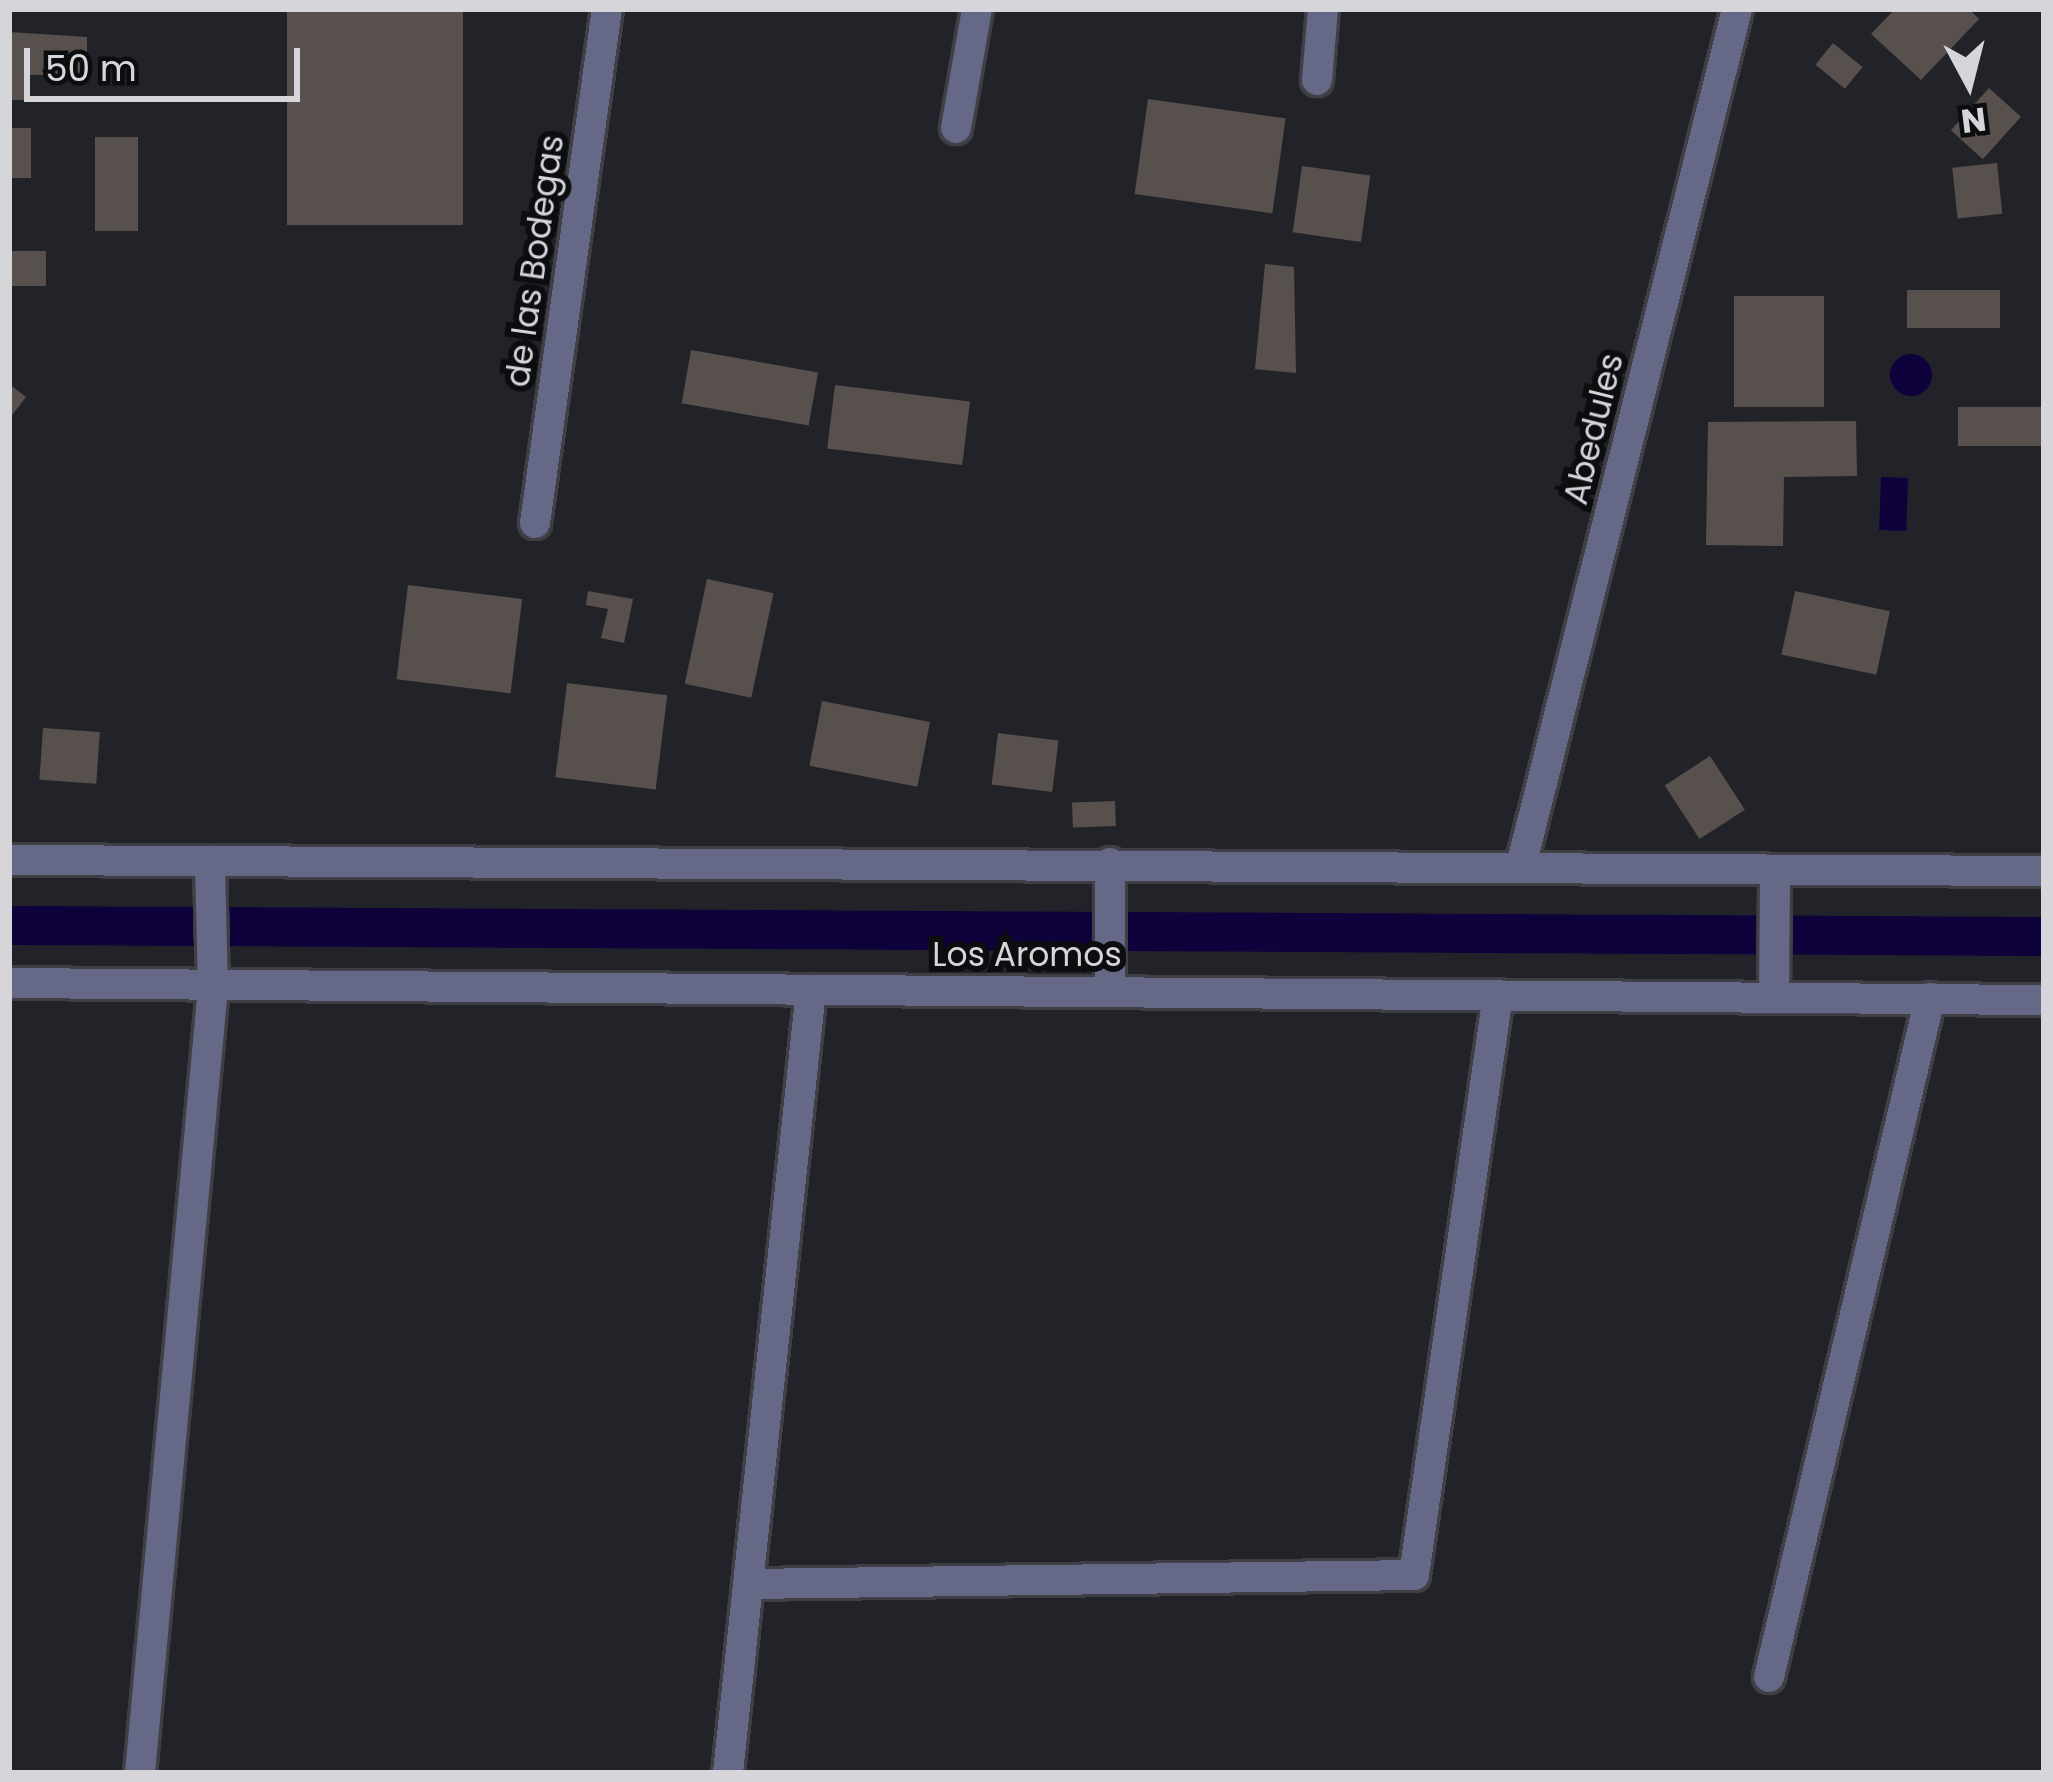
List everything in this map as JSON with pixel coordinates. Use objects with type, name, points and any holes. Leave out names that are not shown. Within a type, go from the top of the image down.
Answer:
[{"type":"street","name":"de las Bodegas","points":[[535,524],[607,9]]},
{"type":"street","points":[[956,128],[977,9]]},
{"type":"street","points":[[1317,80],[1323,9]]},
{"type":"street","name":"Abedules","points":[[1522,866],[1736,9]]},
{"type":"street","points":[[9,860],[2044,871]]},
{"type":"street","points":[[140,1773],[213,988],[210,862]]},
{"type":"street","points":[[1110,863],[1110,990]]},
{"type":"street","points":[[1774,996],[1775,869]]},
{"type":"street","name":"Los Aromos","points":[[9,982],[213,988],[1110,990],[1497,1002],[1774,996],[2044,1000]]},
{"type":"street","points":[[728,1773],[811,991]]},
{"type":"street","points":[[1769,1677],[1930,998]]},
{"type":"street","points":[[748,1584],[1414,1575],[1497,1002]]},
{"type":"shaded area","points":[[1911,354],[1926,360],[1932,375],[1926,390],[1911,396],[1896,390],[1890,375],[1896,360]]},
{"type":"shaded area","points":[[1881,477],[1908,478],[1906,531],[1879,530]]},
{"type":"building","points":[[287,9],[463,9],[463,225],[287,225]]},
{"type":"building","points":[[1895,9],[1969,9],[1979,19],[1921,80],[1871,34]]},
{"type":"building","points":[[9,32],[87,37],[87,75],[25,75],[25,100],[9,100]]},
{"type":"building","points":[[1833,43],[1863,67],[1845,89],[1815,65]]},
{"type":"building","points":[[1989,88],[2021,117],[1983,159],[1951,130]]},
{"type":"building","points":[[1148,99],[1286,118],[1272,213],[1135,194]]},
{"type":"building","points":[[9,128],[31,128],[31,178],[9,178]]},
{"type":"building","points":[[95,137],[138,137],[138,231],[95,231]]},
{"type":"building","points":[[1997,163],[2002,214],[1958,218],[1952,168]]},
{"type":"building","points":[[1302,166],[1370,176],[1361,242],[1293,232]]},
{"type":"building","points":[[9,251],[46,251],[46,286],[9,286]]},
{"type":"building","points":[[1265,264],[1294,267],[1296,373],[1255,369]]},
{"type":"building","points":[[1907,290],[2000,290],[2000,328],[1907,328]]},
{"type":"building","points":[[1734,296],[1824,296],[1824,407],[1734,407]]},
{"type":"building","points":[[691,350],[818,372],[809,426],[682,403]]},
{"type":"building","points":[[9,384],[26,397],[9,419]]},
{"type":"building","points":[[835,385],[970,402],[962,465],[827,449]]},
{"type":"building","points":[[1958,407],[2044,407],[2044,446],[1958,446]]},
{"type":"building","points":[[1856,421],[1857,476],[1784,477],[1783,546],[1706,545],[1708,422]]},
{"type":"building","points":[[707,579],[774,593],[751,698],[685,684]]},
{"type":"building","points":[[408,585],[522,599],[511,693],[396,679]]},
{"type":"building","points":[[588,591],[633,599],[624,643],[601,638],[608,609],[586,605]]},
{"type":"building","points":[[1795,591],[1890,611],[1876,675],[1781,655]]},
{"type":"building","points":[[567,683],[667,695],[656,790],[555,777]]},
{"type":"building","points":[[822,701],[930,722],[917,787],[809,766]]},
{"type":"building","points":[[43,728],[100,732],[96,784],[39,780]]},
{"type":"building","points":[[998,733],[1059,740],[1052,792],[992,785]]},
{"type":"building","points":[[1710,756],[1745,810],[1700,839],[1665,785]]},
{"type":"building","points":[[1115,801],[1116,826],[1073,827],[1072,803]]},
{"type":"waterway","points":[[9,925],[2044,936]]}]
